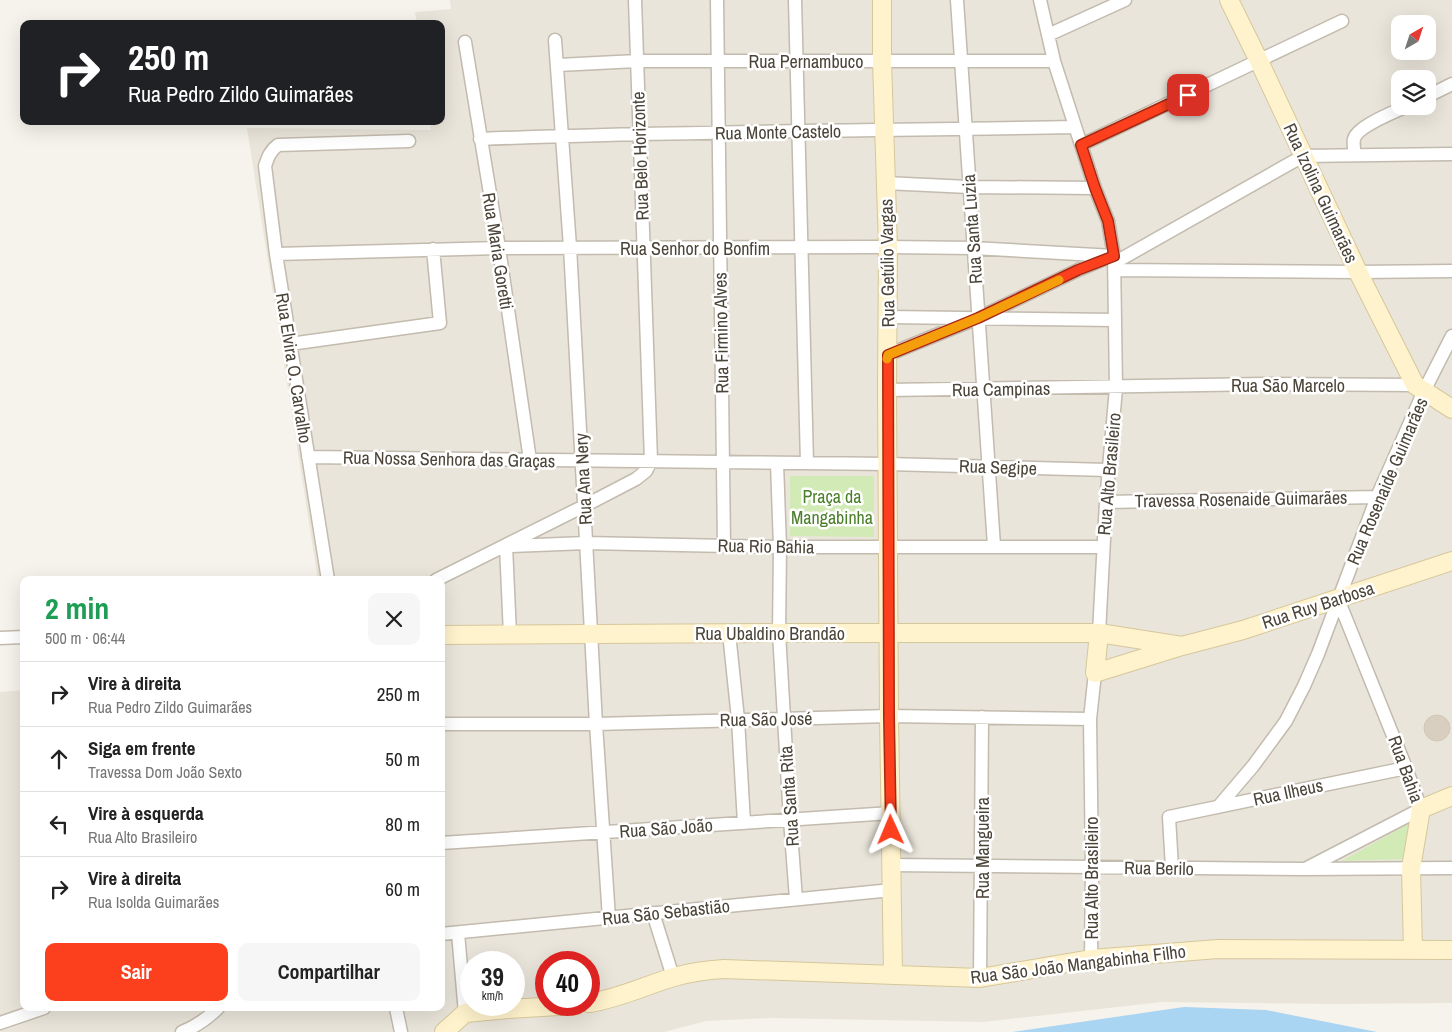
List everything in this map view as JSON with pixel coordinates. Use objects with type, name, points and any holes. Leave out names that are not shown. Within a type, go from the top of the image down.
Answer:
[{"type":"street","name":"Rua Belo Horizonte","points":[[635,0],[651,461]]},
{"type":"street","name":"Rua Firmino Alves","points":[[717,0],[724,546]]},
{"type":"street","points":[[795,0],[808,463]]},
{"type":"street","name":"Rua Getúlio Vargas","points":[[882,0],[888,247],[889,716],[893,976]]},
{"type":"street","name":"Rua Santa Luzia","points":[[957,0],[994,546]]},
{"type":"street","name":"Rua Alto Brasileiro","points":[[1040,0],[1054,61],[1095,188],[1108,221],[1114,263],[1116,388],[1108,470],[1099,633],[1090,719],[1091,959]]},
{"type":"street","points":[[1048,35],[1125,0]]},
{"type":"street","name":"Rua Izolina Guimarães","points":[[1229,0],[1358,272],[1420,388]]},
{"type":"street","points":[[1081,145],[1342,21]]},
{"type":"street","name":"Rua Ana Nery","points":[[555,40],[570,247],[596,724],[609,918]]},
{"type":"street","name":"Rua Maria Goretti","points":[[465,42],[499,248],[530,460]]},
{"type":"street","name":"Rua Pernambuco","points":[[558,65],[637,61],[1054,61]]},
{"type":"street","points":[[1436,92],[1452,84]]},
{"type":"street","points":[[1355,155],[1354,140],[1356,133],[1391,114]]},
{"type":"street","name":"Rua Monte Castelo","points":[[480,139],[639,134],[1075,127]]},
{"type":"street","name":"Rua Elvira O. Carvalho","points":[[327,576],[276,254],[265,166],[268,155],[278,145],[409,141]]},
{"type":"street","points":[[888,355],[978,318],[1078,270],[1114,263],[1303,156],[1452,154]]},
{"type":"street","points":[[885,182],[969,186],[1095,188]]},
{"type":"street","name":"Rua Senhor do Bonfim","points":[[276,254],[570,247],[973,248],[1114,263],[1358,272],[1452,270]]},
{"type":"street","points":[[290,344],[440,323],[433,250]]},
{"type":"street","points":[[888,317],[1115,320]]},
{"type":"street","name":"Rua Rosenaide Guimarães","points":[[1219,806],[1253,766],[1286,721],[1304,686],[1420,388],[1452,336]]},
{"type":"street","name":"Rua São Marcelo","points":[[1116,388],[1265,384],[1420,388]]},
{"type":"street","name":"Rua Campinas","points":[[887,390],[1116,388]]},
{"type":"street","points":[[1420,388],[1452,409]]},
{"type":"street","name":"Rua Nossa Senhora das Graças","points":[[308,457],[888,464]]},
{"type":"street","points":[[510,635],[506,546],[641,475],[646,471],[651,461]]},
{"type":"street","name":"Rua Santa Rita","points":[[777,463],[780,546],[779,633],[796,899]]},
{"type":"street","name":"Rua Segipe","points":[[888,464],[1108,470]]},
{"type":"street","name":"Travessa Rosenaide Guimarães","points":[[1106,502],[1377,497]]},
{"type":"street","name":"Rua Rio Bahia","points":[[444,576],[506,546],[586,543],[724,546],[1103,547]]},
{"type":"street","name":"Rua Ruy Barbosa","points":[[1095,673],[1182,646],[1243,630],[1452,561]]},
{"type":"street","name":"Rua Bahia","points":[[1338,599],[1421,809],[1411,868],[1413,949]]},
{"type":"street","name":"Rua Ubaldino Brandão","points":[[445,635],[889,632],[1099,633]]},
{"type":"street","name":"Rua Ruy Barbosa","points":[[1099,633],[1182,646]]},
{"type":"street","points":[[729,634],[738,719],[744,823]]},
{"type":"street","points":[[0,638],[20,637]]},
{"type":"street","name":"Rua São José","points":[[445,724],[596,724],[889,716],[1090,719]]},
{"type":"street","name":"Rua Mangueira","points":[[980,978],[982,717]]},
{"type":"street","name":"Rua Ilheus","points":[[1172,868],[1169,817],[1406,768]]},
{"type":"street","points":[[1421,809],[1452,796]]},
{"type":"street","name":"Rua Berilo","points":[[1305,869],[1421,809]]},
{"type":"street","name":"Rua São João","points":[[445,842],[891,813]]},
{"type":"street","name":"Rua Berilo","points":[[892,864],[1305,869],[1452,868]]},
{"type":"street","name":"Rua São Sebastião","points":[[445,934],[892,890]]},
{"type":"street","points":[[653,913],[673,977]]},
{"type":"street","points":[[458,933],[460,956]]},
{"type":"street","name":"Rua São João Mangabinha Filho","points":[[600,1000],[634,991],[673,977],[724,968],[980,978],[1091,959],[1218,948],[1452,950]]},
{"type":"street","points":[[0,1023],[35,1011]]},
{"type":"street","points":[[182,1032],[195,1027],[215,1011]]},
{"type":"street","points":[[397,1011],[401,1032]]},
{"type":"street","points":[[444,1032],[462,1016]]},
{"type":"shaded area","points":[[450,0],[1452,0],[1452,1003],[1162,1002],[983,1022],[770,1018],[706,1021],[664,1032],[0,1032],[0,692],[20,690],[20,1011],[445,1011],[445,576],[317,576],[247,128],[431,130],[430,125],[445,125],[445,20],[416,20],[415,12],[451,9]]},
{"type":"green space","name":"Praça da Mangabinha","points":[[790,476],[874,476],[874,537],[790,536]]},
{"type":"green space","points":[[1410,823],[1405,859],[1342,861]]},
{"type":"water","points":[[1184,1007],[1266,1010],[1377,1032],[1012,1032]]},
{"type":"building","points":[[1437,715],[1446,719],[1450,728],[1446,737],[1437,741],[1428,737],[1424,728],[1428,719]]},
{"type":"slow traffic","points":[[887,359],[888,355],[978,318],[1059,280]]},
{"type":"route","points":[[891,830],[888,355],[978,318],[1078,270],[1114,256],[1104,207],[1095,188],[1081,145],[1188,95]]}]
